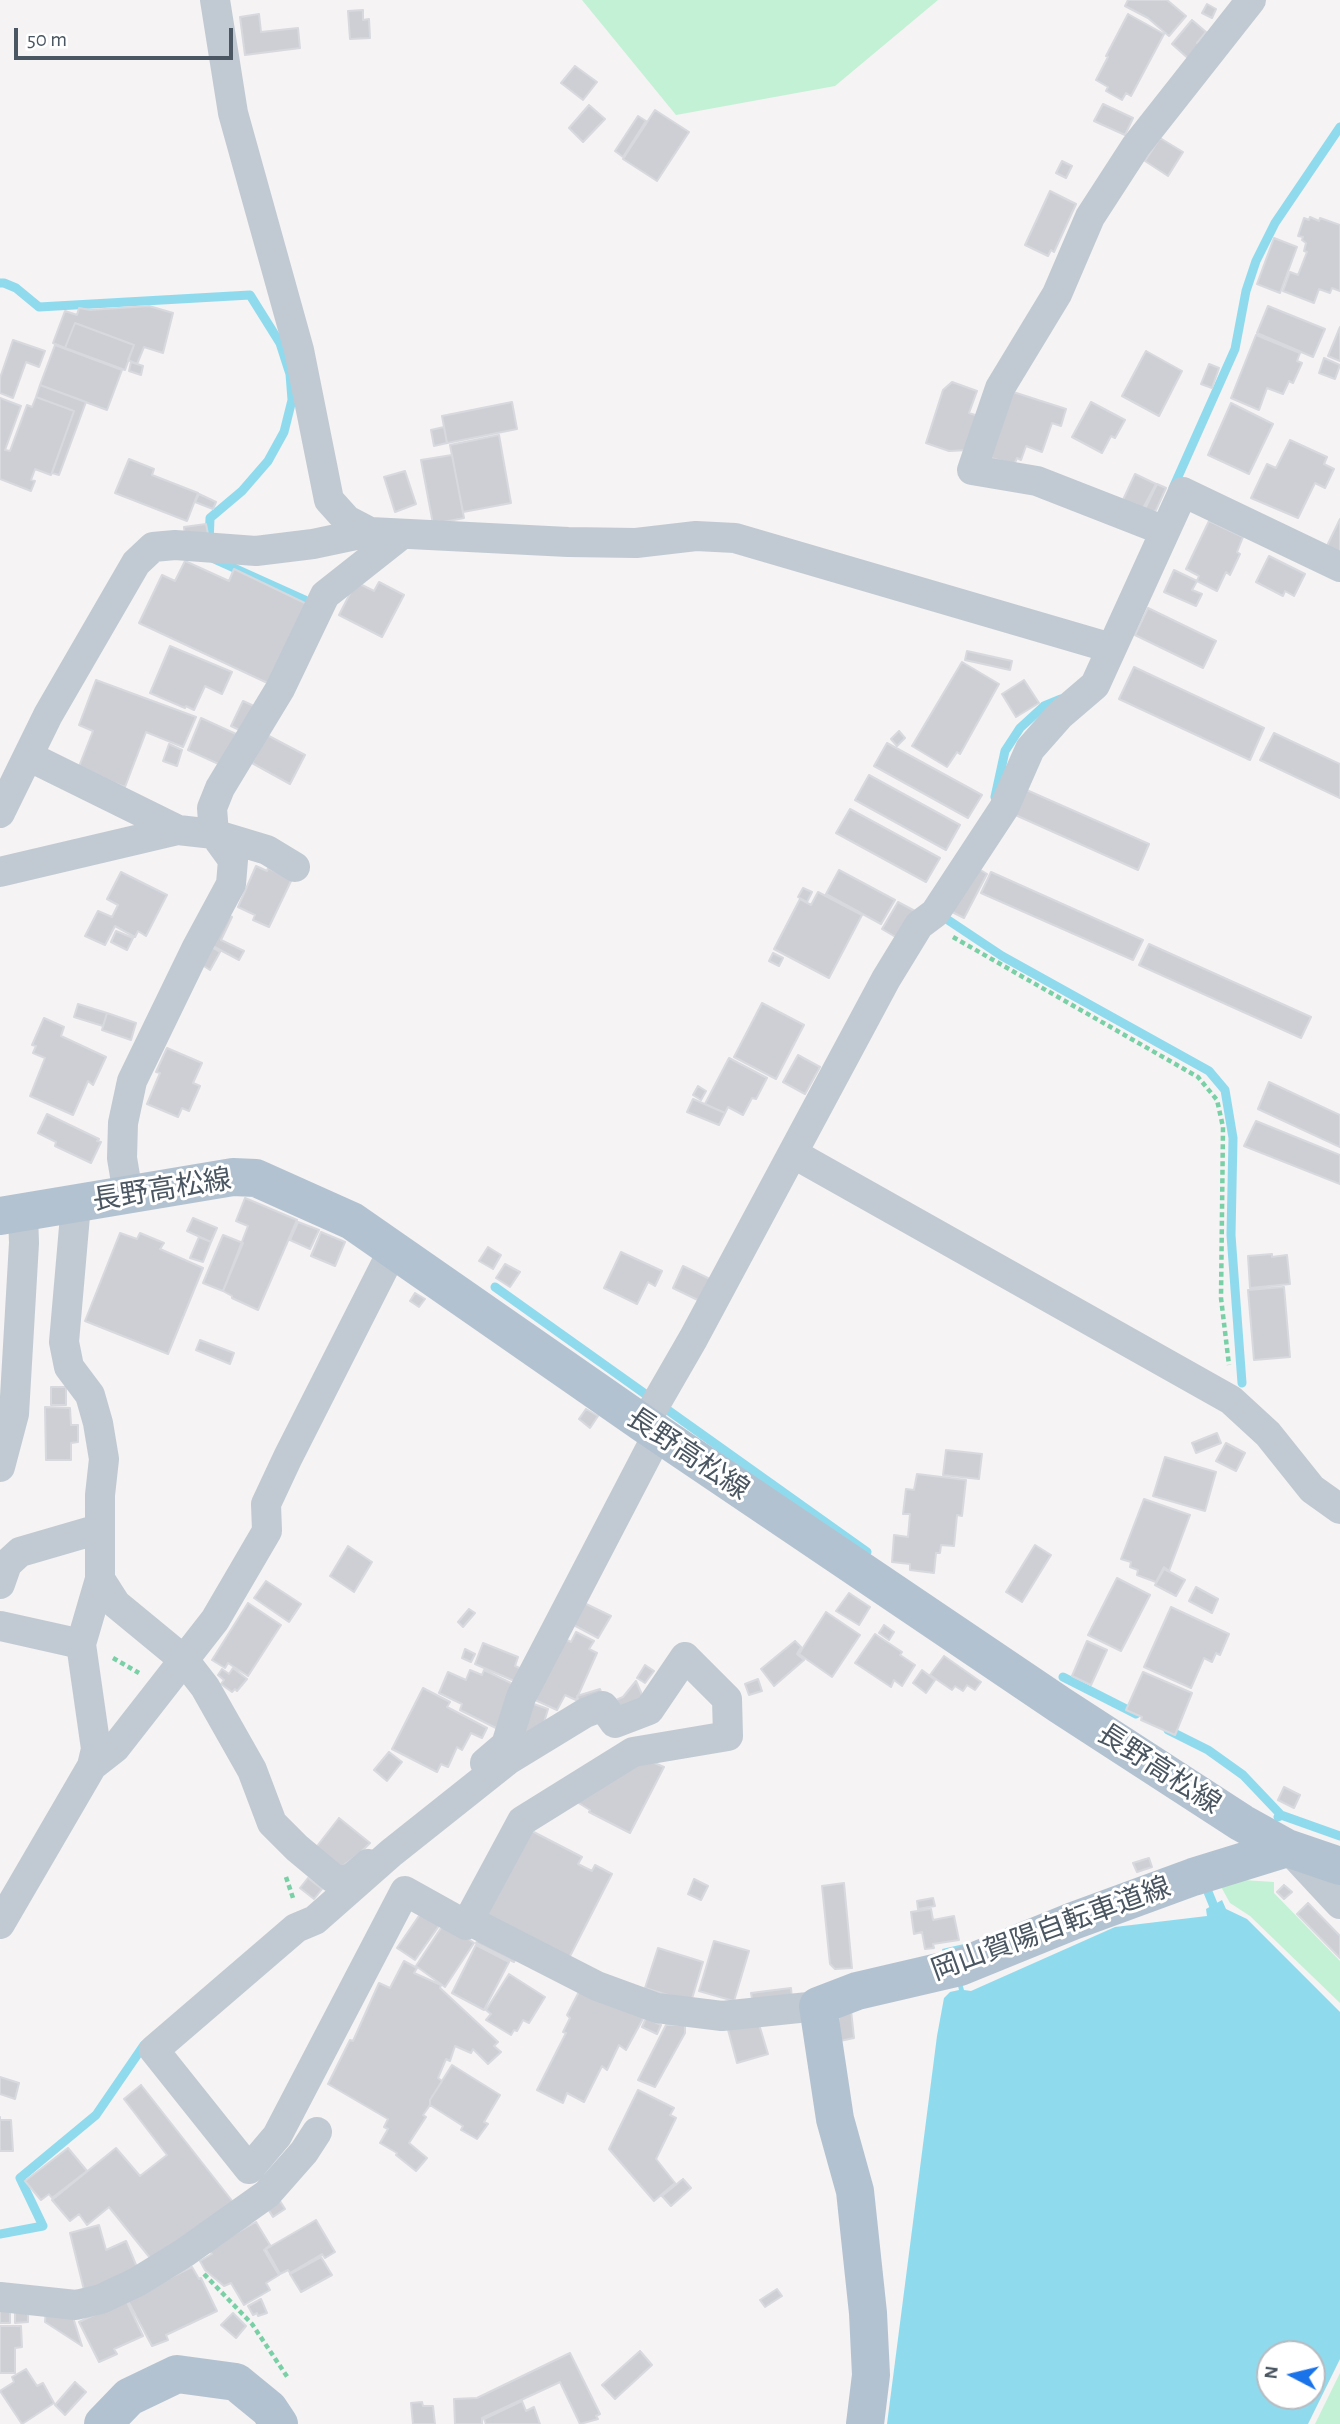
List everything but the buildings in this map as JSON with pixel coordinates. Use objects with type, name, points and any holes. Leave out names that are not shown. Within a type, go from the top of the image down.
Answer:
[{"type":"main road","name":"長野高松線","points":[[12,1215],[233,1177],[256,1178],[352,1221],[393,1250],[654,1415],[1060,1705],[1242,1823],[1287,1848],[1340,1866]]},
{"type":"main road","name":"岡山賀陽自転車道線","points":[[818,2006],[857,1991],[956,1968],[1203,1873],[1287,1848]]},
{"type":"main road","points":[[818,2006],[835,2119],[855,2191],[868,2313],[870,2363],[865,2424]]},
{"type":"main road","points":[[103,2424],[129,2397],[177,2374],[236,2382],[270,2409],[279,2424]]},
{"type":"street","points":[[215,0],[233,113],[299,350],[329,500],[347,520],[370,532]]},
{"type":"street","points":[[1158,528],[1037,481],[972,470],[1000,387],[1057,293],[1090,217],[1136,146],[1251,0]]},
{"type":"street","points":[[100,1579],[116,1604],[184,1660],[205,1687],[253,1770],[272,1823],[333,1878],[342,1881],[353,1877],[422,1823],[508,1760],[585,1713],[603,1706],[615,1723],[649,1710],[685,1657],[727,1699],[728,1736],[633,1752],[522,1821],[466,1925],[405,1891],[276,2136],[248,2168],[153,2050],[296,1928],[315,1920],[349,1893],[422,1823],[506,1745],[521,1697],[654,1415],[886,979],[919,925],[935,913],[1004,808],[1030,749],[1059,715],[1095,685],[1104,646],[1158,528],[1183,492],[1340,567]]},
{"type":"street","points":[[0,814],[48,715],[136,563],[153,547],[175,545],[256,551],[313,544],[370,532],[568,542],[636,543],[695,536],[735,538],[1104,646]]},
{"type":"street","points":[[128,1194],[122,1158],[123,1123],[132,1081],[231,884],[233,860],[214,834],[212,808],[219,788],[280,689],[325,595],[401,535]]},
{"type":"street","points":[[28,756],[178,830]]},
{"type":"street","points":[[0,872],[178,830],[214,834],[267,850],[295,867]]},
{"type":"street","points":[[794,1154],[1231,1400],[1268,1434],[1312,1489],[1340,1509]]},
{"type":"street","points":[[0,1924],[92,1766],[96,1749],[81,1644],[100,1579],[99,1529],[104,1459],[90,1395],[69,1367],[64,1342],[76,1204]]},
{"type":"street","points":[[0,1466],[14,1414],[24,1243],[12,1215]]},
{"type":"street","points":[[92,1766],[115,1748],[215,1620],[267,1531],[266,1504],[271,1492],[393,1250]]},
{"type":"street","points":[[0,1584],[7,1564],[20,1552],[99,1529]]},
{"type":"street","points":[[0,1626],[81,1644]]},
{"type":"street","points":[[1287,1848],[1340,1904]]},
{"type":"street","points":[[468,1920],[597,1986],[657,2008],[722,2016],[818,2006]]},
{"type":"street","points":[[0,2297],[76,2305],[100,2299],[137,2282],[184,2253],[267,2194],[317,2133]]},
{"type":"path","points":[[928,917],[936,926],[982,955],[1198,1077],[1217,1100],[1223,1127],[1221,1298],[1231,1400]]},
{"type":"path","points":[[81,1644],[102,1651],[144,1676],[160,1691]]},
{"type":"path","points":[[284,1871],[303,1925]]},
{"type":"path","points":[[184,2253],[252,2324],[290,2381]]},
{"type":"green space","points":[[582,0],[938,0],[835,86],[676,115]]},
{"type":"green space","points":[[1243,1880],[1274,1882],[1274,1893],[1340,1961],[1340,2003],[1250,1916],[1230,1903],[1219,1883]]},
{"type":"green space","points":[[1340,2373],[1340,2424],[1315,2424],[1322,2410],[1326,2410],[1326,2402]]},
{"type":"water","points":[[1222,1900],[1226,1909],[1247,1919],[1340,2012],[1340,2359],[1326,2387],[1326,2340],[1256,2340],[1256,2410],[1315,2410],[1308,2424],[887,2424],[937,2036],[944,1998],[950,1992],[959,1990],[951,1958],[945,1959],[942,1949],[964,1944],[964,1951],[954,1956],[964,1990],[971,1991],[1115,1927],[1207,1916],[1206,1909]]},
{"type":"waterway","points":[[1173,488],[1235,349],[1246,291],[1256,261],[1275,223],[1340,127]]},
{"type":"waterway","points":[[0,283],[16,288],[39,307],[250,295],[280,343],[290,374],[292,400],[284,432],[268,461],[242,491],[210,518],[209,544]]},
{"type":"waterway","points":[[214,559],[305,600]]},
{"type":"waterway","points":[[995,797],[1005,751],[1020,728],[1044,706],[1061,699]]},
{"type":"waterway","points":[[942,916],[1002,956],[1209,1071],[1225,1090],[1233,1138],[1231,1235],[1242,1383]]},
{"type":"waterway","points":[[495,1287],[867,1552]]},
{"type":"waterway","points":[[1063,1677],[1136,1714]]},
{"type":"waterway","points":[[1168,1730],[1208,1750],[1243,1775],[1281,1815]]},
{"type":"waterway","points":[[1278,1817],[1281,1815],[1340,1836]]},
{"type":"waterway","points":[[1204,1882],[1217,1914]]},
{"type":"waterway","points":[[0,2234],[43,2226],[20,2178],[96,2115],[144,2045]]}]
